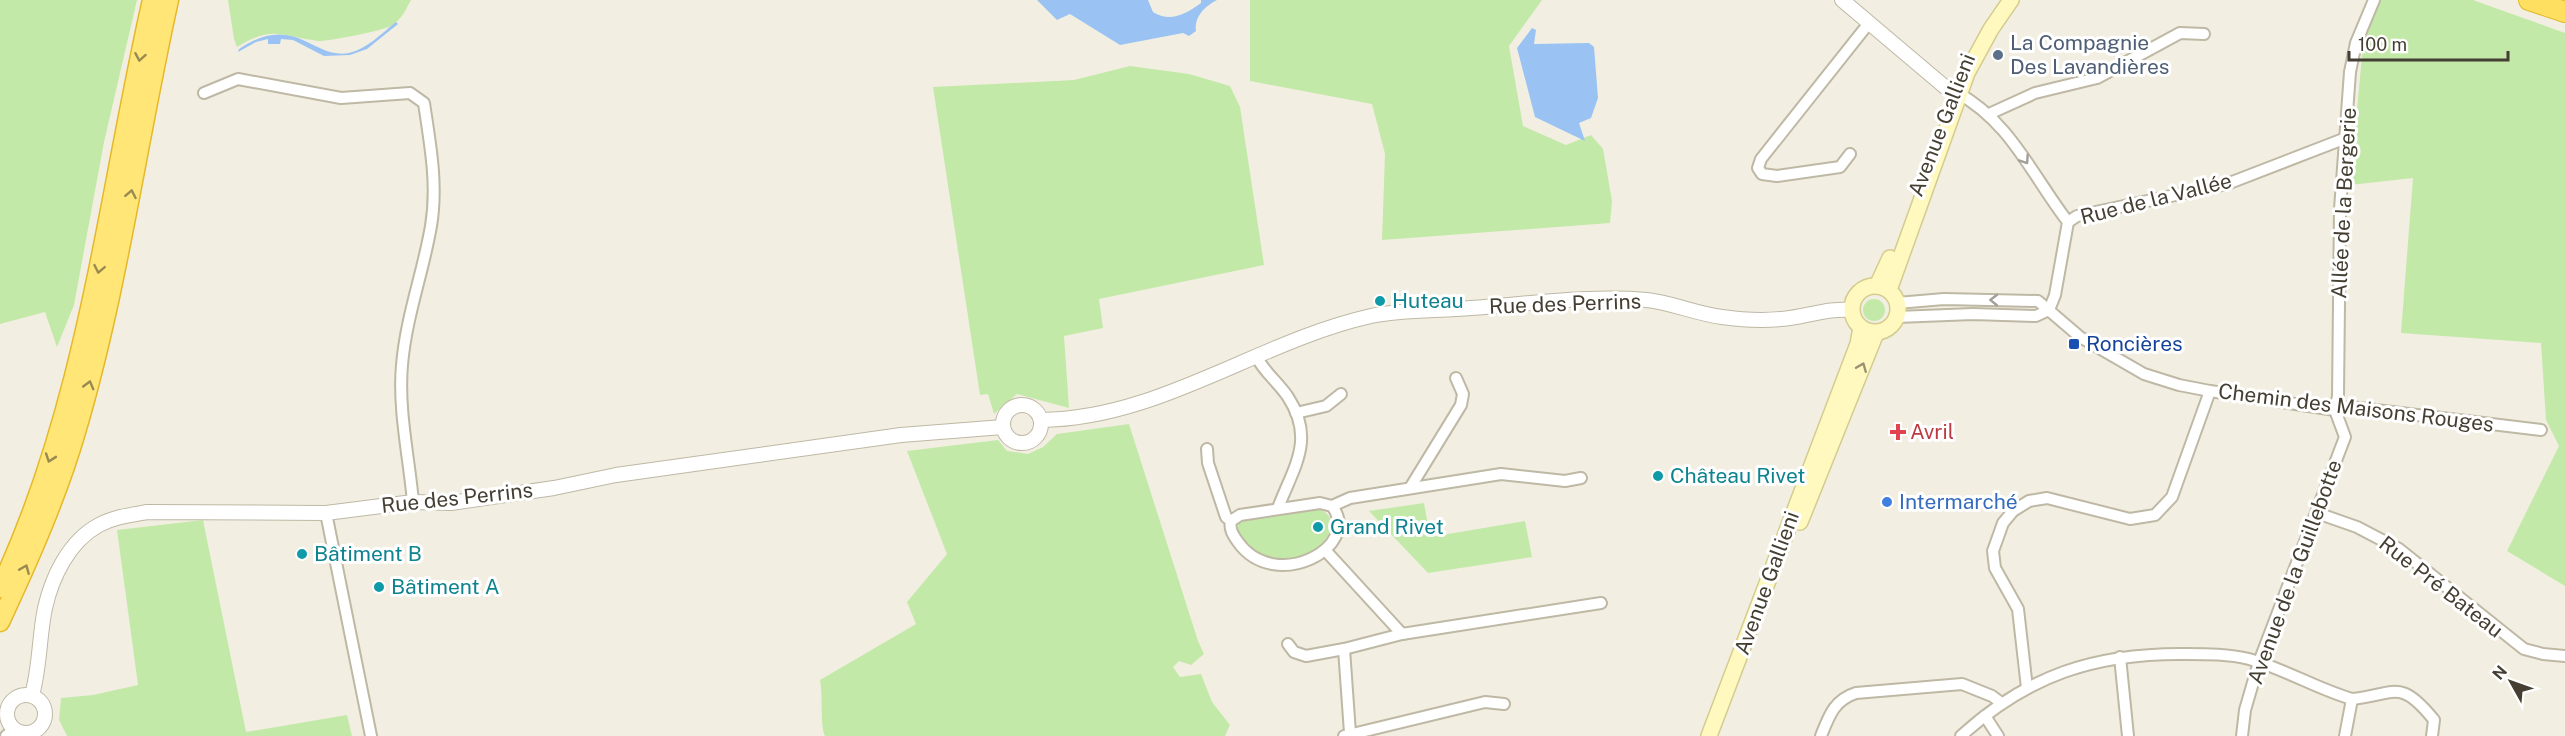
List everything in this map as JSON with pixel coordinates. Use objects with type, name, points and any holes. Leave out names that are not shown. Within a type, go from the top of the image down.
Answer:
[{"type":"highway","points":[[0,588],[49,461],[82,348],[152,0]]},
{"type":"highway","points":[[0,622],[47,516],[86,397],[111,293],[169,0]]},
{"type":"highway","points":[[2529,0],[2565,12]]},
{"type":"main road","name":"Avenue Gallieni","points":[[1890,299],[1885,273],[1956,92],[1968,53],[2001,0]]},
{"type":"main road","name":"Avenue Gallieni","points":[[1956,92],[1975,56],[2011,0]]},
{"type":"main road","points":[[1862,290],[1890,299],[1888,329],[1876,333],[1861,328],[1852,310],[1853,302],[1862,290]]},
{"type":"main road","name":"Avenue Gallieni","points":[[1709,736],[1858,344],[1861,328]]},
{"type":"main road","name":"Avenue Gallieni","points":[[1717,736],[1876,333]]},
{"type":"street","points":[[1842,0],[1945,87],[1976,103],[2002,126],[2068,222],[2055,295],[2049,310],[2036,316],[1983,314],[1890,299]]},
{"type":"street","name":"Allée de la Bergerie","points":[[2335,410],[2338,396],[2340,209],[2350,72],[2356,44],[2374,0]]},
{"type":"street","points":[[1850,154],[1840,168],[1778,176],[1761,174],[1758,168],[1761,159],[1869,23]]},
{"type":"street","points":[[1989,114],[2034,93],[2097,78],[2180,33],[2204,34]]},
{"type":"street","points":[[204,93],[238,79],[341,98],[410,93],[424,103],[434,165],[431,226],[406,332],[402,368],[402,402],[413,502]]},
{"type":"street","name":"Rue de la Vallée","points":[[2068,222],[2077,216],[2227,184],[2346,138]]},
{"type":"street","name":"Rue des Perrins","points":[[1041,420],[1065,420],[1131,406],[1332,326],[1374,315],[1603,299],[1647,300],[1721,317],[1788,318],[1833,308],[1852,310]]},
{"type":"street","name":"Chemin des Maisons Rouges","points":[[1890,299],[2038,301],[2080,337],[2144,374],[2179,385],[2335,410],[2351,407],[2541,430]]},
{"type":"street","points":[[1257,356],[1262,367],[1288,397],[1296,413],[1300,441],[1298,462],[1278,508]]},
{"type":"street","points":[[1410,488],[1461,405],[1462,394],[1456,378]]},
{"type":"street","points":[[2027,688],[2019,609],[1995,568],[1993,551],[2002,523],[2013,511],[2029,501],[2047,498],[2130,519],[2155,515],[2172,497],[2210,391]]},
{"type":"street","points":[[1296,413],[1326,406],[1341,394]]},
{"type":"street","points":[[1015,406],[1028,406],[1034,409],[1041,420],[1036,437],[1026,443],[1014,441],[1005,433],[1003,427],[1005,414],[1015,406]]},
{"type":"street","name":"Avenue de la Guillebotte","points":[[2242,736],[2245,710],[2259,662],[2345,437],[2335,410]]},
{"type":"street","name":"Rue des Perrins","points":[[33,695],[45,609],[53,583],[75,544],[97,526],[118,517],[147,512],[326,513],[413,502],[451,503],[554,488],[616,475],[901,435],[1003,427]]},
{"type":"street","points":[[1207,448],[1208,464],[1226,517],[1231,521]]},
{"type":"street","points":[[1332,506],[1338,514],[1338,528],[1325,550],[1309,560],[1292,566],[1264,562],[1241,546],[1231,529],[1231,521],[1236,516],[1320,503],[1332,506],[1350,498],[1501,474],[1512,473],[1552,480],[1581,478]]},
{"type":"street","points":[[326,513],[371,736]]},
{"type":"street","name":"Rue Pré Bateau","points":[[2317,513],[2356,527],[2399,549],[2524,649],[2565,656]]},
{"type":"street","points":[[1325,550],[1402,634]]},
{"type":"street","points":[[1288,644],[1294,652],[1306,656],[1344,650],[1402,634],[1600,603]]},
{"type":"street","points":[[1344,650],[1347,735],[1485,702],[1504,704]]},
{"type":"street","points":[[1960,736],[2000,702],[2077,666],[2120,657],[2156,654],[2214,654],[2259,662],[2352,699],[2383,692],[2400,691],[2421,704],[2434,720],[2432,736]]},
{"type":"street","points":[[2120,657],[2128,736]]},
{"type":"street","points":[[1821,736],[1831,710],[1841,699],[1857,693],[1962,684],[1992,696],[2000,702]]},
{"type":"street","points":[[21,694],[33,695],[45,708],[44,721],[38,733],[10,733],[4,703],[21,694]]},
{"type":"street","points":[[2345,736],[2352,699]]},
{"type":"street","points":[[1985,716],[1998,736]]},
{"type":"green space","points":[[0,0],[137,0],[104,142],[74,305],[57,347],[45,312],[0,324]]},
{"type":"green space","points":[[228,0],[411,0],[398,21],[378,30],[323,41],[268,34],[249,40],[237,47]]},
{"type":"green space","points":[[1250,0],[1542,0],[1509,46],[1523,126],[1566,145],[1591,135],[1603,149],[1612,201],[1610,223],[1382,240],[1385,154],[1372,104],[1250,81]]},
{"type":"green space","points":[[2380,0],[2473,0],[2565,33],[2565,586],[2507,551],[2559,446],[2546,420],[2541,343],[2401,333],[2413,178],[2350,185],[2363,45]]},
{"type":"green space","points":[[1130,66],[1189,74],[1230,86],[1240,107],[1264,265],[1099,299],[1103,328],[1064,336],[1069,408],[1017,394],[994,414],[988,394],[980,395],[933,87],[1074,80]]},
{"type":"green space","points":[[1874,299],[1882,302],[1885,310],[1882,318],[1874,321],[1866,318],[1863,310],[1866,302]]},
{"type":"green space","points":[[1129,424],[1204,654],[1191,665],[1179,661],[1173,667],[1180,677],[1201,674],[1212,702],[1230,725],[1225,736],[825,736],[820,680],[916,624],[907,602],[947,554],[907,451],[998,440],[1007,451],[1028,454],[1043,447],[1057,434]]},
{"type":"green space","points":[[1424,503],[1430,537],[1525,521],[1532,557],[1428,573],[1369,511]]},
{"type":"green space","points":[[1314,508],[1327,514],[1331,524],[1328,535],[1319,546],[1305,555],[1289,560],[1270,559],[1252,550],[1237,532],[1238,524],[1246,519]]},
{"type":"green space","points":[[203,520],[246,732],[347,715],[352,736],[67,736],[59,720],[61,698],[93,695],[138,685],[117,530]]},
{"type":"water","points":[[1037,0],[1148,0],[1153,12],[1172,17],[1190,11],[1201,3],[1201,0],[1217,0],[1201,12],[1196,31],[1189,36],[1183,33],[1120,45],[1070,14],[1057,20]]},
{"type":"water","points":[[396,22],[398,24],[367,49],[350,55],[324,56],[293,40],[281,39],[280,44],[268,44],[268,39],[256,42],[238,52],[239,49],[263,37],[287,35],[321,49],[343,54],[349,53],[368,44]]},
{"type":"water","points":[[1532,28],[1536,30],[1534,44],[1589,43],[1594,47],[1598,98],[1591,118],[1579,123],[1585,141],[1535,117],[1517,48]]},
{"type":"place","name":"La Compagnie Des Lavandières","points":[[1998,55]]},
{"type":"place","name":"Huteau","points":[[1380,301]]},
{"type":"place","name":"Roncières","points":[[2074,344]]},
{"type":"place","name":"Avril","points":[[1898,432]]},
{"type":"place","name":"Château Rivet","points":[[1658,476]]},
{"type":"place","name":"Intermarché","points":[[1887,502]]},
{"type":"place","name":"Grand Rivet","points":[[1318,527]]},
{"type":"place","name":"Bâtiment B","points":[[302,554]]},
{"type":"place","name":"Bâtiment A","points":[[379,587]]}]
